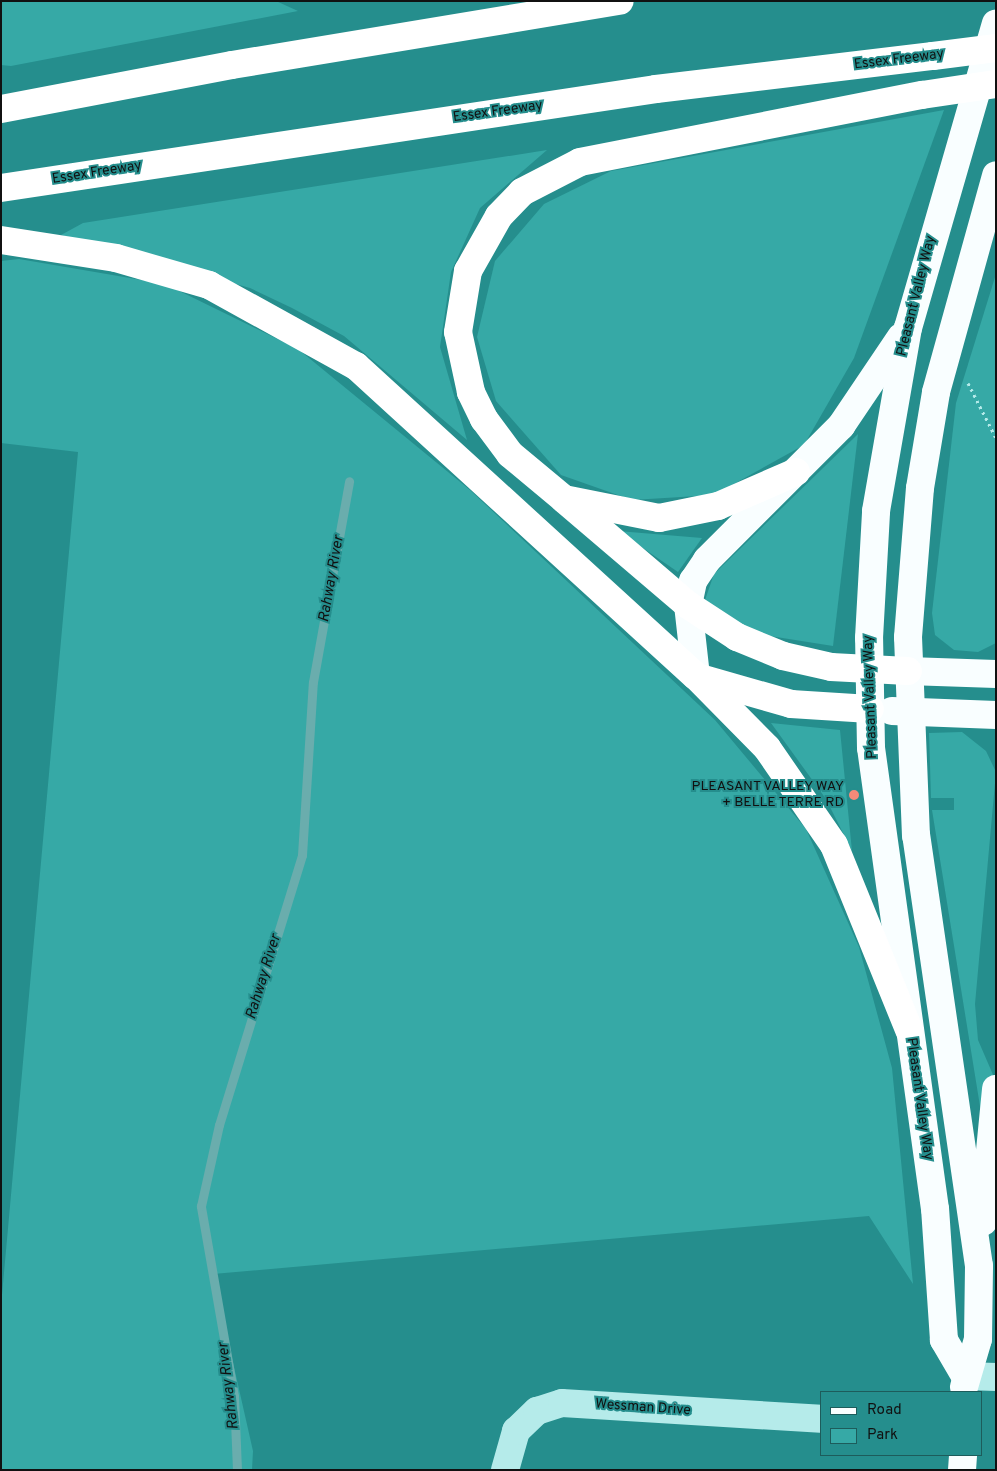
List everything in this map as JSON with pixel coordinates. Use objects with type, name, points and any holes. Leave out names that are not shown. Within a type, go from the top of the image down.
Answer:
[{"type":"highway","points":[[1,109],[232,65],[620,1]]},
{"type":"highway","name":"Essex Freeway","points":[[1,188],[656,89],[996,48]]},
{"type":"highway","points":[[908,670],[831,667],[783,656],[738,637],[688,605],[510,454],[484,419],[462,362],[462,295],[479,246],[498,216],[522,192],[580,162],[922,95],[996,84]]},
{"type":"highway","points":[[1,240],[116,258],[209,285],[356,366],[696,676],[767,748],[834,845],[909,1030]]},
{"type":"highway","points":[[564,499],[659,518],[718,506],[796,472]]},
{"type":"highway","points":[[696,676],[791,704],[870,709]]},
{"type":"main road","name":"Pleasant Valley Way","points":[[964,1384],[944,1340],[935,1209],[882,846],[870,709],[869,668],[876,511],[908,328],[996,23]]},
{"type":"main road","points":[[979,1266],[916,836],[908,670],[920,488],[936,392],[996,175]]},
{"type":"main road","points":[[696,676],[688,605],[694,581],[707,560],[841,426],[908,328]]},
{"type":"main road","points":[[908,670],[996,674]]},
{"type":"main road","points":[[870,709],[996,715]]},
{"type":"main road","points":[[964,1384],[978,1339],[979,1266],[996,1089]]},
{"type":"main road","points":[[962,1470],[963,1456]]},
{"type":"street","points":[[964,1384],[996,1377]]},
{"type":"street","name":"Wessman Drive","points":[[505,1470],[516,1430],[537,1411],[562,1403],[820,1419]]},
{"type":"path","points":[[967,374],[970,393],[996,438]]},
{"type":"green space","points":[[1,1],[276,1],[298,11],[11,66],[1,65]]},
{"type":"green space","points":[[944,110],[854,358],[804,445],[714,495],[632,500],[561,475],[496,401],[477,337],[495,261],[544,204],[611,171]]},
{"type":"green space","points":[[547,150],[480,208],[451,272],[440,347],[467,440],[344,336],[292,308],[250,288],[61,235],[83,223]]},
{"type":"green space","points":[[19,259],[165,284],[298,349],[470,490],[715,720],[806,829],[859,947],[892,1068],[913,1284],[869,1216],[213,1274],[253,1451],[252,1470],[1,1470],[1,1306],[78,452],[1,443],[1,261]]},
{"type":"green space","points":[[996,274],[996,643],[978,652],[954,650],[935,635],[932,613],[956,403]]},
{"type":"green space","points":[[858,434],[833,646],[758,634],[705,600],[714,574]]},
{"type":"green space","points":[[618,531],[702,538],[678,572]]},
{"type":"green space","points":[[771,723],[840,730],[852,851],[826,799]]},
{"type":"green space","points":[[962,732],[986,751],[996,772],[975,1004],[978,1040],[994,1077],[985,1137],[932,810],[954,810],[954,798],[931,798],[929,733]]},
{"type":"waterway","name":"Rahway River","points":[[237,1470],[234,1396],[201,1206],[219,1125],[302,855],[313,682],[349,481]]},
{"type":"place","name":"PLEASANT VALLEY WAY + BELLE TERRE RD","points":[[854,795]]}]
